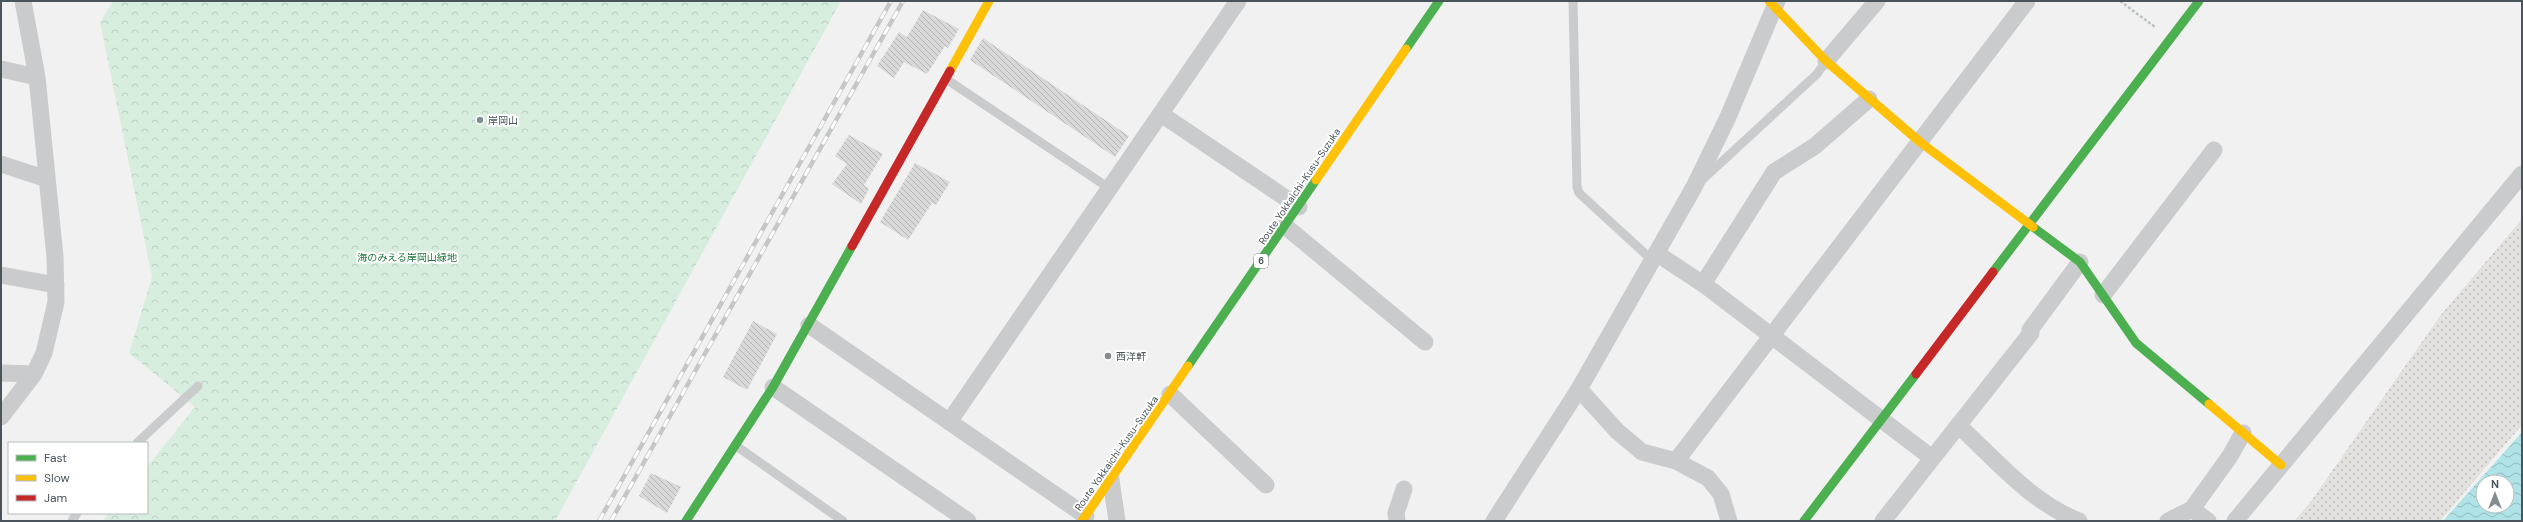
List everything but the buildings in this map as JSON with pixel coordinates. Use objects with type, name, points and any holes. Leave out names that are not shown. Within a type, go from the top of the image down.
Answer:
[{"type":"street","points":[[1,417],[34,374],[44,353],[52,323],[56,285],[56,258],[37,77],[23,1]]},
{"type":"street","points":[[686,521],[773,387],[989,1]]},
{"type":"street","points":[[948,422],[1238,1]]},
{"type":"street","name":"Route Yokkaichi-Kusu-Suzuka","points":[[1084,518],[1439,1]]},
{"type":"street","points":[[1826,61],[1877,1]]},
{"type":"street","points":[[1676,461],[1771,334],[2027,1]]},
{"type":"street","points":[[1804,521],[2028,223],[2199,1]]},
{"type":"street","points":[[1494,521],[1579,389],[1694,187],[1728,117],[1774,3],[1826,61],[1920,142],[2080,262],[2136,343],[2281,465]]},
{"type":"street","points":[[1,69],[37,77]]},
{"type":"street","points":[[1703,284],[1774,172],[1815,146],[1870,99]]},
{"type":"street","points":[[1161,114],[1299,207]]},
{"type":"street","points":[[2103,295],[2214,150]]},
{"type":"street","points":[[1,164],[47,178]]},
{"type":"street","points":[[2234,521],[2522,174]]},
{"type":"street","points":[[1285,226],[1425,342]]},
{"type":"street","points":[[1654,256],[1703,284],[1882,418],[1932,458]]},
{"type":"street","points":[[1883,521],[1932,458],[1936,456],[1960,426],[2031,333],[2030,330],[2080,262]]},
{"type":"street","points":[[1,275],[56,285]]},
{"type":"street","points":[[809,324],[1084,518]]},
{"type":"street","points":[[1,373],[34,374]]},
{"type":"street","points":[[773,387],[968,521]]},
{"type":"street","points":[[1579,389],[1617,431],[1642,452],[1676,461],[1708,478],[1721,494],[1729,521]]},
{"type":"street","points":[[1170,394],[1266,485]]},
{"type":"street","points":[[1960,426],[2042,502],[2058,512],[2079,521]]},
{"type":"street","points":[[2168,521],[2192,509],[2230,456],[2243,433]]},
{"type":"street","points":[[1111,480],[1117,521]]},
{"type":"street","points":[[1397,521],[1396,513],[1404,490]]},
{"type":"street","points":[[2192,509],[2208,521]]},
{"type":"lane","points":[[1573,1],[1577,187],[1579,193],[1654,256]]},
{"type":"lane","points":[[1694,187],[1811,79],[1826,61]]},
{"type":"lane","points":[[946,79],[1109,188]]},
{"type":"lane","points":[[138,442],[198,386]]},
{"type":"lane","points":[[735,445],[843,521]]},
{"type":"path","points":[[2120,1],[2170,39]]},
{"type":"sand","points":[[2522,219],[2522,425],[2480,474],[2475,474],[2475,480],[2440,521],[2294,521],[2309,504],[2440,316]]},
{"type":"green space","name":"海のみえる岸岡山緑地","points":[[113,1],[841,1],[555,521],[103,521],[108,514],[148,514],[148,466],[195,407],[129,353],[152,277],[100,22]]},
{"type":"water","points":[[2522,432],[2522,521],[2443,521],[2475,485],[2475,514],[2515,514],[2515,474],[2485,474]]},
{"type":"railway","points":[[599,521],[891,1]]},
{"type":"railway","points":[[611,521],[903,1]]},
{"type":"traffic: fast","points":[[1406,49],[1439,1]]},
{"type":"traffic: fast","points":[[1993,272],[2199,1]]},
{"type":"traffic: fast","points":[[1188,366],[1316,180]]},
{"type":"traffic: fast","points":[[2033,227],[2080,262],[2136,343],[2209,404]]},
{"type":"traffic: fast","points":[[686,521],[773,387],[852,246]]},
{"type":"traffic: fast","points":[[1804,521],[1916,374]]},
{"type":"traffic: slow","points":[[950,71],[989,1]]},
{"type":"traffic: slow","points":[[1769,1],[1826,61],[1920,142],[2033,227]]},
{"type":"traffic: slow","points":[[1316,180],[1406,49]]},
{"type":"traffic: slow","points":[[1082,521],[1188,366]]},
{"type":"traffic: slow","points":[[2209,404],[2281,465]]},
{"type":"traffic: jam","points":[[852,246],[950,71]]},
{"type":"traffic: jam","points":[[1916,374],[1993,272]]},
{"type":"place","name":"岸岡山","points":[[480,120]]},
{"type":"place","name":"西洋軒","points":[[1108,356]]}]
